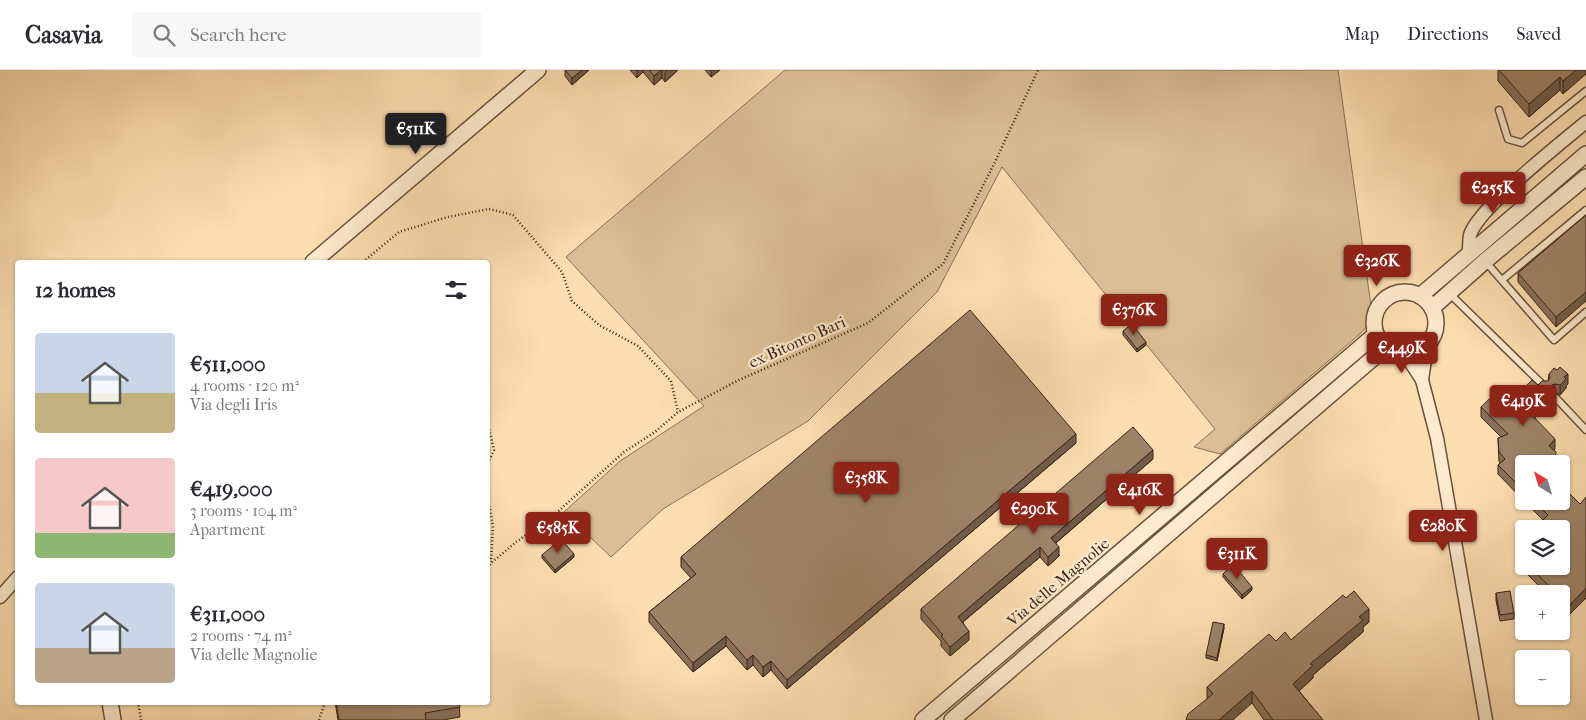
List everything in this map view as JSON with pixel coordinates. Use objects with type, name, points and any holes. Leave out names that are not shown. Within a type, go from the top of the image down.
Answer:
[{"type":"street","points":[[315,260],[538,70]]},
{"type":"street","points":[[1469,254],[1470,234],[1482,216],[1547,155],[1586,122]]},
{"type":"street","points":[[1420,296],[1586,154]]},
{"type":"street","points":[[1432,308],[1586,177]]},
{"type":"street","points":[[1409,292],[1426,300],[1432,308],[1436,318],[1436,328],[1433,338],[1426,346],[1418,351],[1405,354],[1398,353],[1381,343],[1374,325],[1375,316],[1378,308],[1391,296],[1409,292]]},
{"type":"street","name":"Via delle Magnolie","points":[[923,720],[1376,334]]},
{"type":"street","points":[[1422,380],[1426,346]]},
{"type":"street","points":[[952,720],[1386,347]]},
{"type":"street","points":[[1405,354],[1422,380],[1438,438],[1486,720]]},
{"type":"street","points":[[0,598],[15,580]]},
{"type":"street","points":[[0,598],[15,590]]},
{"type":"street","points":[[110,705],[113,720]]},
{"type":"lane","points":[[1498,110],[1508,139],[1522,143],[1586,91]]},
{"type":"lane","points":[[1502,280],[1586,210]]},
{"type":"lane","points":[[1485,261],[1554,340],[1586,312]]},
{"type":"lane","points":[[1449,293],[1545,387]]},
{"type":"lane","points":[[1556,398],[1586,430]]},
{"type":"path","name":"ex Bitonto Bari","points":[[491,563],[553,516],[624,452],[655,432],[678,412],[739,380],[868,323],[943,264],[994,164],[1038,70]]},
{"type":"path","points":[[365,260],[399,232],[448,217],[489,209],[513,215],[562,272],[572,301],[599,325],[638,346],[671,381],[678,412]]},
{"type":"path","points":[[490,432],[494,450],[490,459]]},
{"type":"path","points":[[490,510],[493,526],[491,563]]},
{"type":"path","points":[[138,705],[141,720]]},
{"type":"path","points":[[319,720],[324,705]]},
{"type":"shaded area","points":[[785,70],[1338,70],[1371,306],[1368,325],[1220,454],[1194,447],[1215,429],[1002,167],[937,292],[808,421],[663,509],[611,557],[564,512],[620,461],[704,406],[566,257]]},
{"type":"building","points":[[565,70],[582,70],[572,78]]},
{"type":"building","points":[[649,70],[661,70],[654,76]]},
{"type":"building","points":[[1499,70],[1576,70],[1563,81],[1560,77],[1529,104]]},
{"type":"building","points":[[1586,215],[1586,292],[1556,317],[1518,273]]},
{"type":"building","points":[[970,310],[1076,434],[787,680],[771,661],[763,667],[753,655],[747,660],[726,636],[693,663],[649,612],[696,574],[681,557]]},
{"type":"building","points":[[1132,324],[1146,342],[1137,349],[1123,331]]},
{"type":"building","points":[[1560,367],[1568,374],[1564,377],[1566,379],[1560,385],[1552,385],[1551,389],[1553,392],[1530,413],[1555,439],[1549,446],[1556,452],[1556,455],[1515,455],[1515,482],[1498,465],[1505,459],[1499,452],[1498,438],[1508,434],[1481,407],[1503,386],[1515,398],[1532,380],[1538,385],[1542,381],[1548,381],[1550,378],[1549,374],[1554,368],[1557,370]]},
{"type":"building","points":[[1133,427],[1153,450],[1051,538],[1059,547],[1048,557],[1040,547],[958,617],[969,631],[950,647],[941,636],[943,635],[921,609]]},
{"type":"building","points":[[1570,494],[1580,504],[1586,497],[1586,588],[1570,605],[1570,585],[1548,585],[1538,575],[1570,575],[1570,520],[1543,520],[1548,515],[1543,510],[1570,510]]},
{"type":"building","points":[[561,539],[574,554],[555,570],[542,555]]},
{"type":"building","points":[[1233,564],[1252,587],[1242,595],[1223,574]]},
{"type":"building","points":[[1354,591],[1369,609],[1359,617],[1363,620],[1310,664],[1313,665],[1293,684],[1323,720],[1273,720],[1252,691],[1219,720],[1186,720],[1188,714],[1213,694],[1207,687],[1269,634],[1276,641],[1285,632],[1291,640],[1343,595],[1346,598]]},
{"type":"building","points":[[1510,591],[1514,613],[1500,615],[1496,593]]},
{"type":"building","points":[[1213,622],[1224,624],[1217,658],[1206,655]]},
{"type":"building","points":[[336,705],[460,705],[460,707],[425,713],[426,720],[339,720]]}]
